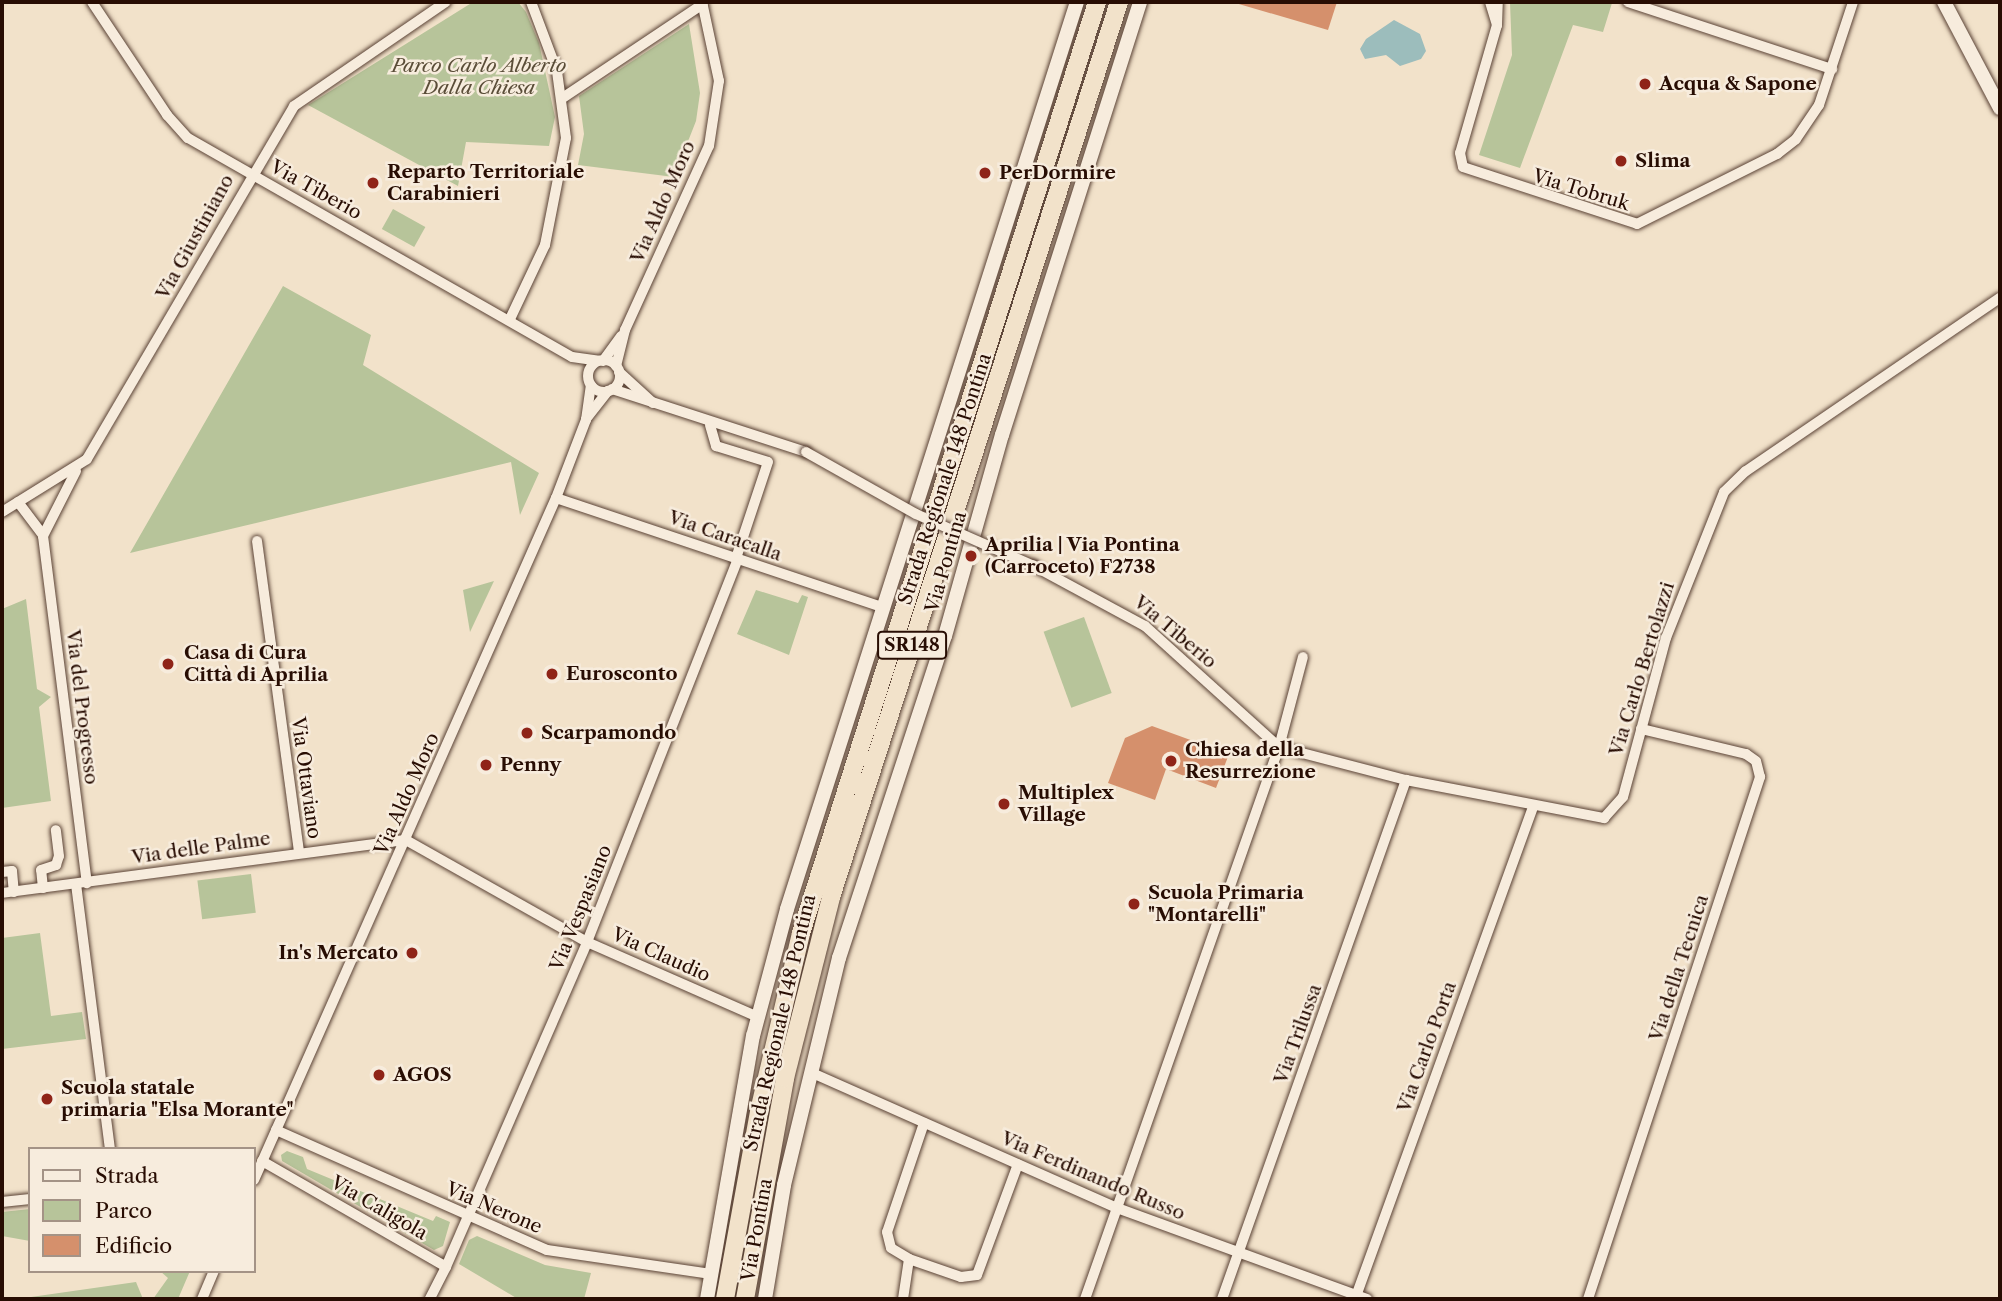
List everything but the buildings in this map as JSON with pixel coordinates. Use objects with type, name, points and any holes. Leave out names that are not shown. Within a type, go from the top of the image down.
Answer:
[{"type":"highway","name":"Strada Regionale 148 Pontina","points":[[725,1299],[758,1111],[801,933],[1097,2]]},
{"type":"highway","name":"Strada Regionale 148 Pontina","points":[[744,1299],[785,1078],[824,923],[1121,2]]},
{"type":"street","name":"Via Tiberio","points":[[92,2],[177,128],[250,173],[510,319],[572,357],[589,381]]},
{"type":"street","name":"Via Giustiniano","points":[[2,512],[77,469],[122,403],[250,173],[304,96],[446,2]]},
{"type":"street","points":[[510,319],[550,229],[564,161],[564,97],[531,2]]},
{"type":"street","name":"Via Pontina","points":[[707,1299],[758,1017],[884,608],[1077,2]]},
{"type":"street","name":"Via Pontina","points":[[765,1299],[810,1072],[839,958],[945,636],[1002,435],[1140,2]]},
{"type":"street","points":[[1490,2],[1497,25]]},
{"type":"street","name":"Via Tobruk","points":[[1498,2],[1497,25],[1460,153],[1462,167],[1626,224],[1651,221],[1786,148],[1813,117],[1832,69],[1853,2]]},
{"type":"street","points":[[1628,2],[1832,69]]},
{"type":"street","points":[[1944,2],[2000,108]]},
{"type":"street","points":[[564,97],[703,3]]},
{"type":"street","name":"Via Aldo Moro","points":[[586,419],[610,390],[625,330],[709,146],[719,81],[703,3]]},
{"type":"street","name":"Via Carlo Bertolazzi","points":[[1279,747],[1406,780],[1533,807],[1607,817],[1623,797],[1666,638],[1724,492],[1746,471],[2000,298]]},
{"type":"street","name":"Via Aldo Moro","points":[[257,1170],[556,498],[586,419],[589,381],[625,330]]},
{"type":"street","name":"Via Tiberio","points":[[572,357],[601,361]]},
{"type":"street","points":[[601,361],[617,369],[659,408]]},
{"type":"street","points":[[589,381],[710,425]]},
{"type":"street","name":"Via Tiberio","points":[[710,425],[806,452],[916,514],[1034,566],[1145,626],[1279,747]]},
{"type":"street","name":"Via Vespasiano","points":[[446,1267],[470,1217],[587,942],[737,559],[768,462],[716,446],[710,425]]},
{"type":"street","points":[[43,536],[77,469]]},
{"type":"street","name":"Via Caracalla","points":[[556,498],[884,608]]},
{"type":"street","name":"Via del Progresso","points":[[18,502],[43,536],[110,1147]]},
{"type":"street","name":"Via Ottaviano","points":[[257,541],[299,852]]},
{"type":"street","points":[[1085,1299],[1279,747],[1303,657]]},
{"type":"street","name":"Via della Tecnica","points":[[1588,1299],[1760,777],[1756,761],[1746,754],[1641,729]]},
{"type":"street","name":"Via Trilussa","points":[[1222,1299],[1406,780]]},
{"type":"street","name":"Via Carlo Porta","points":[[1356,1297],[1533,807]]},
{"type":"street","points":[[43,888],[41,870],[56,865],[59,856],[56,830]]},
{"type":"street","name":"Via delle Palme","points":[[2,893],[406,840]]},
{"type":"street","name":"Via Claudio","points":[[406,840],[587,942],[758,1017]]},
{"type":"street","points":[[2,873],[12,871],[14,892]]},
{"type":"street","name":"Via Ferdinando Russo","points":[[810,1072],[1116,1208],[1367,1299]]},
{"type":"street","points":[[924,1123],[887,1229],[889,1244],[909,1259],[974,1276],[982,1267],[1017,1164]]},
{"type":"street","name":"Via Nerone","points":[[276,1130],[547,1250],[711,1274]]},
{"type":"street","name":"Via Caligola","points":[[257,1170],[446,1267]]},
{"type":"street","points":[[2,1202],[28,1199]]},
{"type":"street","points":[[903,1299],[909,1259]]},
{"type":"street","points":[[430,1299],[446,1267]]},
{"type":"street","points":[[202,1299],[213,1273]]},
{"type":"green space","name":"Parco Carlo Alberto Dalla Chiesa","points":[[473,2],[518,2],[526,12],[539,43],[555,117],[549,146],[466,142],[458,186],[308,105]]},
{"type":"green space","points":[[1510,2],[1612,3],[1603,32],[1573,25],[1520,168],[1479,155],[1512,55]]},
{"type":"green space","points":[[689,24],[700,93],[696,121],[674,177],[578,165],[584,134],[579,96]]},
{"type":"green space","points":[[393,209],[425,227],[414,247],[382,229]]},
{"type":"green space","points":[[283,286],[371,335],[363,365],[539,473],[520,515],[511,462],[130,553]]},
{"type":"green space","points":[[494,581],[470,632],[463,590]]},
{"type":"green space","points":[[756,590],[798,603],[802,595],[808,597],[789,655],[737,634]]},
{"type":"green space","points":[[26,599],[37,689],[51,697],[39,707],[51,801],[2,808],[2,609]]},
{"type":"green space","points":[[1084,617],[1112,693],[1071,708],[1044,632]]},
{"type":"green space","points":[[251,874],[256,913],[202,919],[197,881]]},
{"type":"green space","points":[[40,933],[51,1016],[82,1012],[86,1039],[2,1049],[2,938]]},
{"type":"green space","points":[[287,1151],[303,1157],[307,1169],[433,1221],[436,1216],[450,1222],[443,1246],[434,1250],[282,1161],[281,1155]]},
{"type":"green space","points":[[28,1209],[28,1241],[2,1236],[2,1212]]},
{"type":"green space","points":[[477,1236],[545,1265],[591,1273],[584,1299],[518,1299],[459,1264],[469,1240]]},
{"type":"green space","points":[[162,1273],[189,1273],[178,1299],[153,1299],[168,1278]]},
{"type":"green space","points":[[136,1282],[143,1299],[31,1297]]},
{"type":"water","points":[[1394,20],[1420,34],[1426,51],[1421,59],[1400,66],[1386,55],[1365,59],[1360,49],[1366,39]]},
{"type":"place","name":"Acqua & Sapone","points":[[1645,84]]},
{"type":"place","name":"Slima","points":[[1621,161]]},
{"type":"place","name":"PerDormire","points":[[985,173]]},
{"type":"place","name":"Reparto Territoriale Carabinieri","points":[[373,183]]},
{"type":"place","name":"Aprilia | Via Pontina (Carroceto) F2738","points":[[971,556]]},
{"type":"place","name":"Casa di Cura Città di Aprilia","points":[[168,664]]},
{"type":"place","name":"Eurosconto","points":[[552,674]]},
{"type":"place","name":"Scarpamondo","points":[[527,733]]},
{"type":"place","name":"Chiesa della Resurrezione","points":[[1171,761]]},
{"type":"place","name":"Penny","points":[[486,765]]},
{"type":"place","name":"Multiplex Village","points":[[1004,804]]},
{"type":"place","name":"Scuola Primaria \"Montarelli\"","points":[[1134,904]]},
{"type":"place","name":"In's Mercato","points":[[412,953]]},
{"type":"place","name":"AGOS","points":[[379,1075]]},
{"type":"place","name":"Scuola statale primaria \"Elsa Morante\"","points":[[47,1099]]}]
